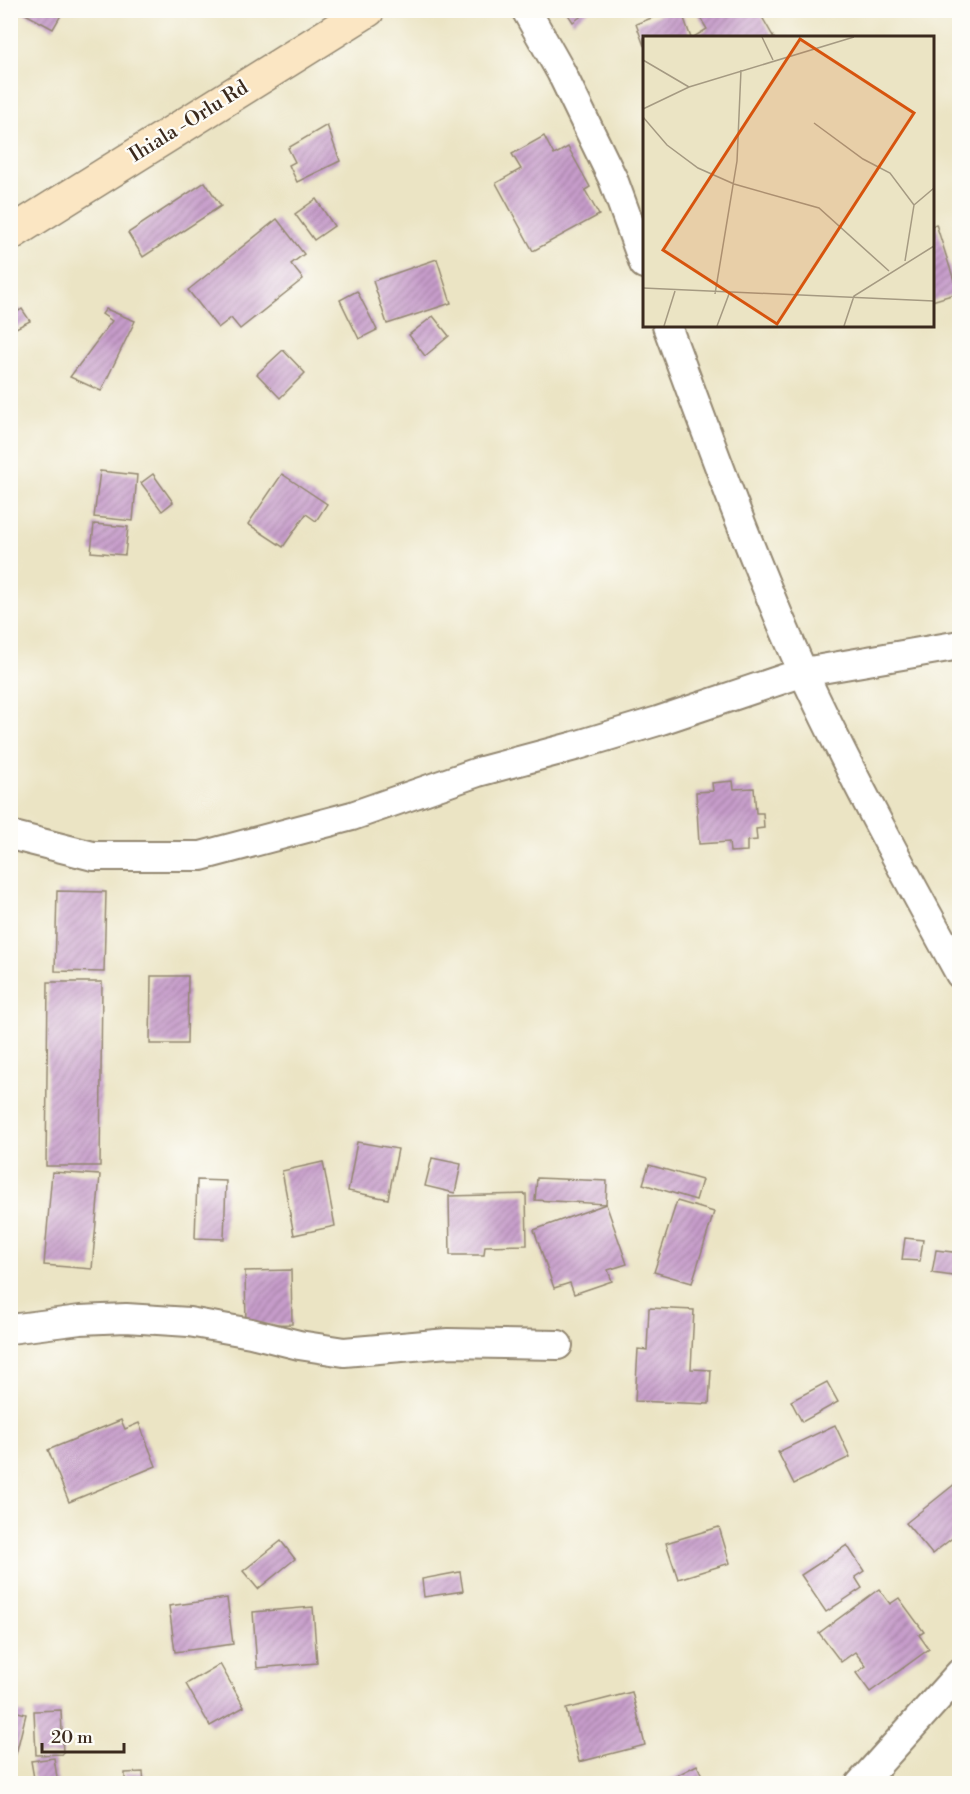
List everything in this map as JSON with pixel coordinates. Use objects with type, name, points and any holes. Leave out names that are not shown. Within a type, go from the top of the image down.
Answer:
[{"type":"main road","name":"Ihiala -Orlu Rd","points":[[10,234],[368,10]]},
{"type":"street","points":[[526,10],[561,72],[613,179],[643,259]]},
{"type":"street","points":[[667,327],[771,598],[804,672],[875,820],[960,974]]},
{"type":"street","points":[[10,835],[93,856],[201,856],[352,816],[478,772],[637,727],[804,672],[960,645]]},
{"type":"street","points":[[10,1329],[80,1320],[126,1318],[189,1322],[344,1352],[448,1343],[558,1345]]},
{"type":"street","points":[[860,1784],[960,1673]]},
{"type":"building","points":[[18,10],[64,10],[53,29]]},
{"type":"building","points":[[565,10],[590,10],[573,22]]},
{"type":"building","points":[[672,10],[681,10],[690,36],[643,36],[643,43],[636,24]]},
{"type":"building","points":[[725,10],[727,14],[734,10],[758,10],[773,36],[695,36],[707,29],[696,11]]},
{"type":"building","points":[[327,125],[340,161],[297,182],[289,165],[295,162],[288,148]]},
{"type":"building","points":[[544,136],[554,155],[568,147],[590,187],[585,190],[599,215],[533,251],[496,183],[521,169],[512,154]]},
{"type":"building","points":[[205,182],[221,206],[143,257],[128,233]]},
{"type":"building","points":[[316,199],[334,226],[314,240],[295,214]]},
{"type":"building","points":[[277,219],[304,254],[291,264],[303,279],[240,329],[231,318],[218,328],[188,290]]},
{"type":"building","points":[[936,224],[958,293],[934,300],[934,225]]},
{"type":"building","points":[[437,259],[451,303],[387,324],[373,281]]},
{"type":"building","points":[[357,291],[377,330],[359,339],[340,300]]},
{"type":"building","points":[[16,306],[19,311],[22,309],[30,321],[10,329],[10,310]]},
{"type":"building","points":[[106,309],[135,321],[101,391],[70,377],[112,321],[102,314]]},
{"type":"building","points":[[433,316],[449,336],[425,356],[409,335]]},
{"type":"building","points":[[283,350],[305,373],[280,398],[257,374]]},
{"type":"building","points":[[100,471],[137,475],[133,521],[94,517]]},
{"type":"building","points":[[153,474],[173,502],[162,511],[141,483]]},
{"type":"building","points":[[282,474],[327,504],[316,521],[306,514],[283,547],[248,524]]},
{"type":"building","points":[[94,524],[128,527],[125,555],[91,552]]},
{"type":"building","points":[[733,781],[734,789],[754,788],[756,813],[763,813],[764,828],[756,829],[757,840],[747,841],[747,851],[730,852],[729,842],[699,844],[696,792],[713,791],[712,783]]},
{"type":"building","points":[[57,891],[106,892],[104,972],[55,971]]},
{"type":"building","points":[[151,976],[188,976],[187,1044],[150,1044]]},
{"type":"building","points":[[48,982],[102,982],[100,1166],[46,1166]]},
{"type":"building","points":[[357,1142],[398,1149],[388,1199],[348,1191]]},
{"type":"building","points":[[432,1158],[461,1164],[455,1193],[425,1186]]},
{"type":"building","points":[[323,1162],[335,1226],[294,1235],[282,1171]]},
{"type":"building","points":[[649,1165],[702,1180],[696,1200],[643,1184]]},
{"type":"building","points":[[52,1172],[100,1175],[92,1269],[44,1265]]},
{"type":"building","points":[[537,1178],[607,1181],[606,1204],[535,1200]]},
{"type":"building","points":[[197,1180],[226,1181],[224,1239],[195,1238]]},
{"type":"building","points":[[526,1194],[527,1245],[485,1246],[484,1255],[450,1255],[449,1196]]},
{"type":"building","points":[[677,1201],[714,1212],[692,1283],[654,1272]]},
{"type":"building","points":[[606,1204],[627,1264],[608,1270],[612,1281],[574,1294],[570,1283],[554,1288],[534,1230]]},
{"type":"building","points":[[905,1238],[923,1240],[920,1261],[902,1260]]},
{"type":"building","points":[[936,1250],[960,1253],[960,1277],[932,1273]]},
{"type":"building","points":[[291,1270],[292,1324],[246,1325],[245,1271]]},
{"type":"building","points":[[649,1308],[694,1310],[691,1369],[711,1370],[709,1404],[635,1401],[638,1349],[647,1350]]},
{"type":"building","points":[[827,1382],[838,1402],[802,1422],[791,1401]]},
{"type":"building","points":[[121,1420],[125,1429],[139,1423],[156,1466],[69,1502],[48,1450]]},
{"type":"building","points":[[835,1425],[850,1457],[794,1484],[778,1452]]},
{"type":"building","points":[[956,1483],[960,1488],[960,1532],[932,1554],[906,1523]]},
{"type":"building","points":[[719,1527],[730,1563],[678,1579],[666,1543]]},
{"type":"building","points":[[281,1541],[295,1559],[258,1589],[243,1571]]},
{"type":"building","points":[[847,1545],[864,1571],[855,1577],[862,1588],[826,1612],[801,1575]]},
{"type":"building","points":[[460,1572],[463,1591],[424,1597],[422,1579]]},
{"type":"building","points":[[879,1589],[890,1604],[899,1598],[924,1632],[919,1635],[929,1649],[870,1692],[856,1673],[866,1666],[855,1652],[841,1662],[819,1633]]},
{"type":"building","points":[[227,1598],[233,1644],[175,1652],[169,1606]]},
{"type":"building","points":[[313,1607],[317,1663],[257,1668],[253,1612]]},
{"type":"building","points":[[220,1664],[244,1707],[210,1726],[186,1684]]},
{"type":"building","points":[[632,1692],[645,1745],[579,1762],[566,1709]]},
{"type":"building","points":[[10,1710],[26,1714],[16,1754],[10,1752]]},
{"type":"building","points":[[61,1710],[63,1754],[36,1755],[34,1711]]},
{"type":"building","points":[[54,1758],[58,1784],[35,1784],[31,1761]]},
{"type":"building","points":[[697,1765],[706,1784],[660,1784]]},
{"type":"building","points":[[143,1772],[144,1784],[125,1784],[125,1773]]}]
